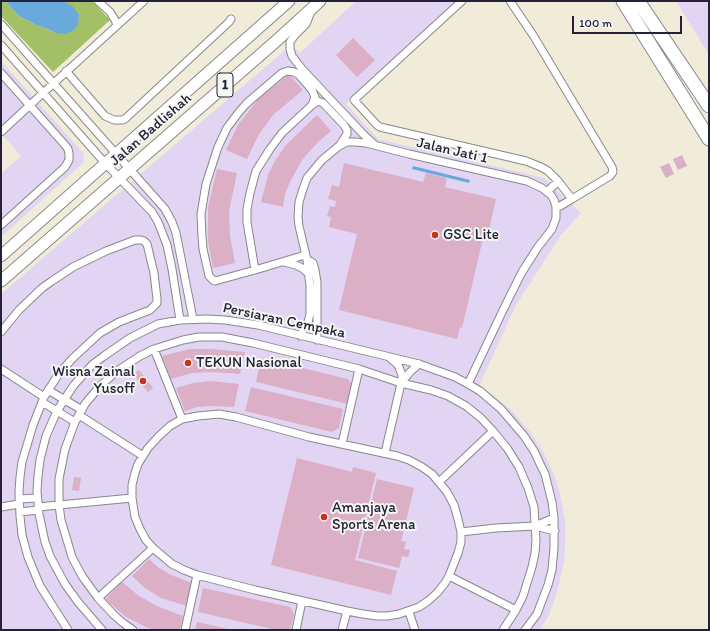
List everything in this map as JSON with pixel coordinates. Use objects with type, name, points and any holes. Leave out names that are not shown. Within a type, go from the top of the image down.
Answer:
[{"type":"highway","points":[[623,1],[708,134]]},
{"type":"highway","points":[[638,1],[709,106]]},
{"type":"main road","name":"Jalan Badlishah","points":[[1,256],[289,1]]},
{"type":"main road","name":"Jalan Badlishah","points":[[1,280],[275,42],[316,4]]},
{"type":"street","points":[[98,1],[110,12],[117,25]]},
{"type":"street","points":[[1,132],[144,1]]},
{"type":"street","points":[[462,1],[354,100],[377,125],[526,161],[541,167],[548,171],[558,181],[572,199]]},
{"type":"street","points":[[468,384],[522,272],[552,229],[556,218],[556,207],[610,176],[613,172],[612,167],[533,35],[510,1]]},
{"type":"street","points":[[312,105],[315,98],[314,92],[300,72],[292,56],[290,42],[294,35],[306,24],[316,4]]},
{"type":"street","points":[[66,71],[105,116],[114,120],[123,120],[231,19]]},
{"type":"street","points":[[1,24],[161,203],[169,215],[179,246],[193,319]]},
{"type":"street","points":[[1,45],[118,178],[152,212],[167,245],[180,320]]},
{"type":"street","points":[[64,96],[60,84],[66,71]]},
{"type":"street","points":[[317,340],[317,282],[313,263],[306,258],[282,262],[215,280],[210,278],[203,249],[201,214],[206,184],[213,159],[227,128],[239,112],[257,94],[282,73],[288,71],[300,72],[375,146]]},
{"type":"street","points":[[1,73],[65,145],[69,154],[65,167],[1,225]]},
{"type":"street","points":[[255,270],[247,222],[247,209],[256,171],[275,141],[318,101],[322,103],[347,130],[347,134],[339,146]]},
{"type":"street","name":"Jalan Jati 1","points":[[300,336],[308,322],[310,314],[310,286],[298,217],[300,202],[307,178],[322,160],[339,146],[347,142],[355,142],[526,181],[537,185],[547,192],[554,200],[556,207]]},
{"type":"street","points":[[547,192],[558,181]]},
{"type":"street","points":[[1,332],[19,310],[42,288],[61,274],[106,251],[135,240],[144,241],[146,244],[154,273],[157,299],[156,303],[150,310],[119,322],[100,333],[58,374],[43,400],[33,425],[22,462],[19,505],[22,535],[28,557],[47,598],[68,630]]},
{"type":"street","points":[[282,262],[296,265],[308,273]]},
{"type":"street","name":"Persiaran Cempaka","points":[[101,630],[65,584],[50,556],[45,542],[37,498],[40,460],[46,436],[57,411],[64,400],[78,379],[93,364],[120,344],[151,327],[158,324],[193,319],[242,322],[419,364],[455,377],[480,391],[490,400],[513,422],[534,451],[545,474],[552,502],[555,531],[553,561],[548,584],[537,614],[525,630]]},
{"type":"street","points":[[133,630],[114,615],[98,598],[82,576],[72,557],[61,520],[59,505],[59,479],[65,449],[79,416],[92,395],[117,370],[154,349],[183,340],[200,337],[222,337],[253,343],[359,369],[401,383],[431,390],[448,396],[466,406],[481,418],[507,448],[518,467],[528,488],[534,507],[536,526],[535,553],[523,596],[503,630]]},
{"type":"street","points":[[154,349],[182,419]]},
{"type":"street","points":[[384,453],[402,375],[396,363],[388,357]]},
{"type":"street","points":[[401,383],[419,364]]},
{"type":"street","points":[[1,369],[57,411],[79,416]]},
{"type":"street","points":[[342,444],[359,369]]},
{"type":"street","points":[[48,390],[64,400],[79,416],[143,456]]},
{"type":"street","points":[[219,414],[236,416],[309,437],[384,453],[409,460],[422,467],[432,474],[447,492],[454,505],[458,518],[461,542],[450,576],[437,593],[419,607],[409,612],[387,616],[363,614],[302,601],[197,575],[172,564],[153,548],[146,540],[140,529],[135,517],[132,498],[132,485],[138,464],[148,448],[158,436],[170,426],[182,419],[219,414]]},
{"type":"street","points":[[439,482],[493,431]]},
{"type":"street","points":[[1,507],[19,505],[37,498]]},
{"type":"street","points":[[19,505],[38,508],[132,498]]},
{"type":"street","points":[[536,526],[554,518]]},
{"type":"street","points":[[460,532],[536,526],[555,531]]},
{"type":"street","points":[[98,598],[153,548]]},
{"type":"street","points":[[185,630],[197,575]]},
{"type":"street","points":[[450,576],[516,610]]},
{"type":"street","points":[[296,630],[302,601]]},
{"type":"street","points":[[342,630],[347,611]]},
{"type":"street","points":[[409,612],[415,630]]},
{"type":"shaded area","points":[[356,1],[458,1],[346,104],[378,139],[544,178],[581,213],[561,235],[516,305],[479,386],[512,411],[530,432],[545,455],[556,480],[565,521],[565,548],[564,562],[558,589],[549,615],[540,630],[1,630],[1,294],[284,51],[294,47],[300,53]]},
{"type":"shaded area","points":[[676,1],[709,1],[709,55]]},
{"type":"shaded area","points":[[1,61],[84,154],[83,163],[1,237],[1,174],[21,156],[1,133]]},
{"type":"green space","points":[[1,1],[6,1],[19,16],[56,33],[79,18],[79,14],[63,1],[92,1],[110,20],[53,72],[1,16]]},
{"type":"water","points":[[6,1],[63,1],[72,6],[79,14],[78,25],[74,30],[66,34],[56,33],[19,16]]},
{"type":"water","points":[[413,166],[470,180],[469,183],[412,169]]},
{"type":"building","points":[[353,38],[375,60],[357,77],[336,55]]},
{"type":"building","points":[[289,74],[303,90],[273,115],[259,134],[247,159],[226,150],[238,125],[259,98]]},
{"type":"building","points":[[317,115],[331,131],[318,142],[302,160],[285,194],[283,207],[261,202],[268,175],[275,161],[285,146]]},
{"type":"building","points":[[682,155],[687,166],[678,170],[673,159]]},
{"type":"building","points":[[344,163],[423,182],[426,173],[447,178],[445,187],[496,199],[487,239],[483,238],[462,328],[460,327],[457,339],[339,310],[357,234],[329,227],[331,217],[327,216],[330,206],[335,207],[336,201],[328,199],[332,185],[339,187]]},
{"type":"building","points":[[669,163],[674,174],[666,178],[660,167]]},
{"type":"building","points":[[217,169],[237,173],[229,211],[230,236],[235,263],[213,268],[208,241],[208,207]]},
{"type":"building","points":[[190,349],[245,352],[240,374],[212,372],[192,373],[171,379],[162,356]]},
{"type":"building","points":[[261,358],[348,379],[352,385],[348,404],[256,382]]},
{"type":"building","name":"Wisna Zainal Yusoff","points":[[139,370],[153,388],[148,392],[133,374]]},
{"type":"building","points":[[212,381],[239,384],[234,407],[197,407],[185,411],[176,388],[193,383]]},
{"type":"building","points":[[251,387],[343,409],[339,428],[332,432],[245,411]]},
{"type":"building","name":"Amanjaya Sports Arena","points":[[297,458],[352,472],[353,467],[376,473],[355,560],[397,571],[391,595],[271,565]]},
{"type":"building","points":[[74,477],[81,478],[79,491],[72,490]]},
{"type":"building","points":[[377,479],[414,488],[401,541],[406,542],[404,549],[410,550],[408,557],[402,556],[399,568],[358,558]]},
{"type":"building","points":[[149,559],[159,568],[171,575],[192,583],[187,606],[161,598],[145,588],[132,576]]},
{"type":"building","points":[[122,582],[139,596],[157,606],[183,616],[180,630],[155,630],[126,617],[105,599]]},
{"type":"building","points":[[203,588],[290,607],[294,614],[290,630],[277,630],[198,612]]},
{"type":"building","points":[[197,622],[228,629],[228,630],[195,630]]},
{"type":"place","name":"GSC Lite","points":[[435,235]]},
{"type":"place","name":"TEKUN Nasional","points":[[188,363]]},
{"type":"place","name":"Wisna Zainal Yusoff","points":[[143,381]]},
{"type":"place","name":"Amanjaya Sports Arena","points":[[324,517]]}]
